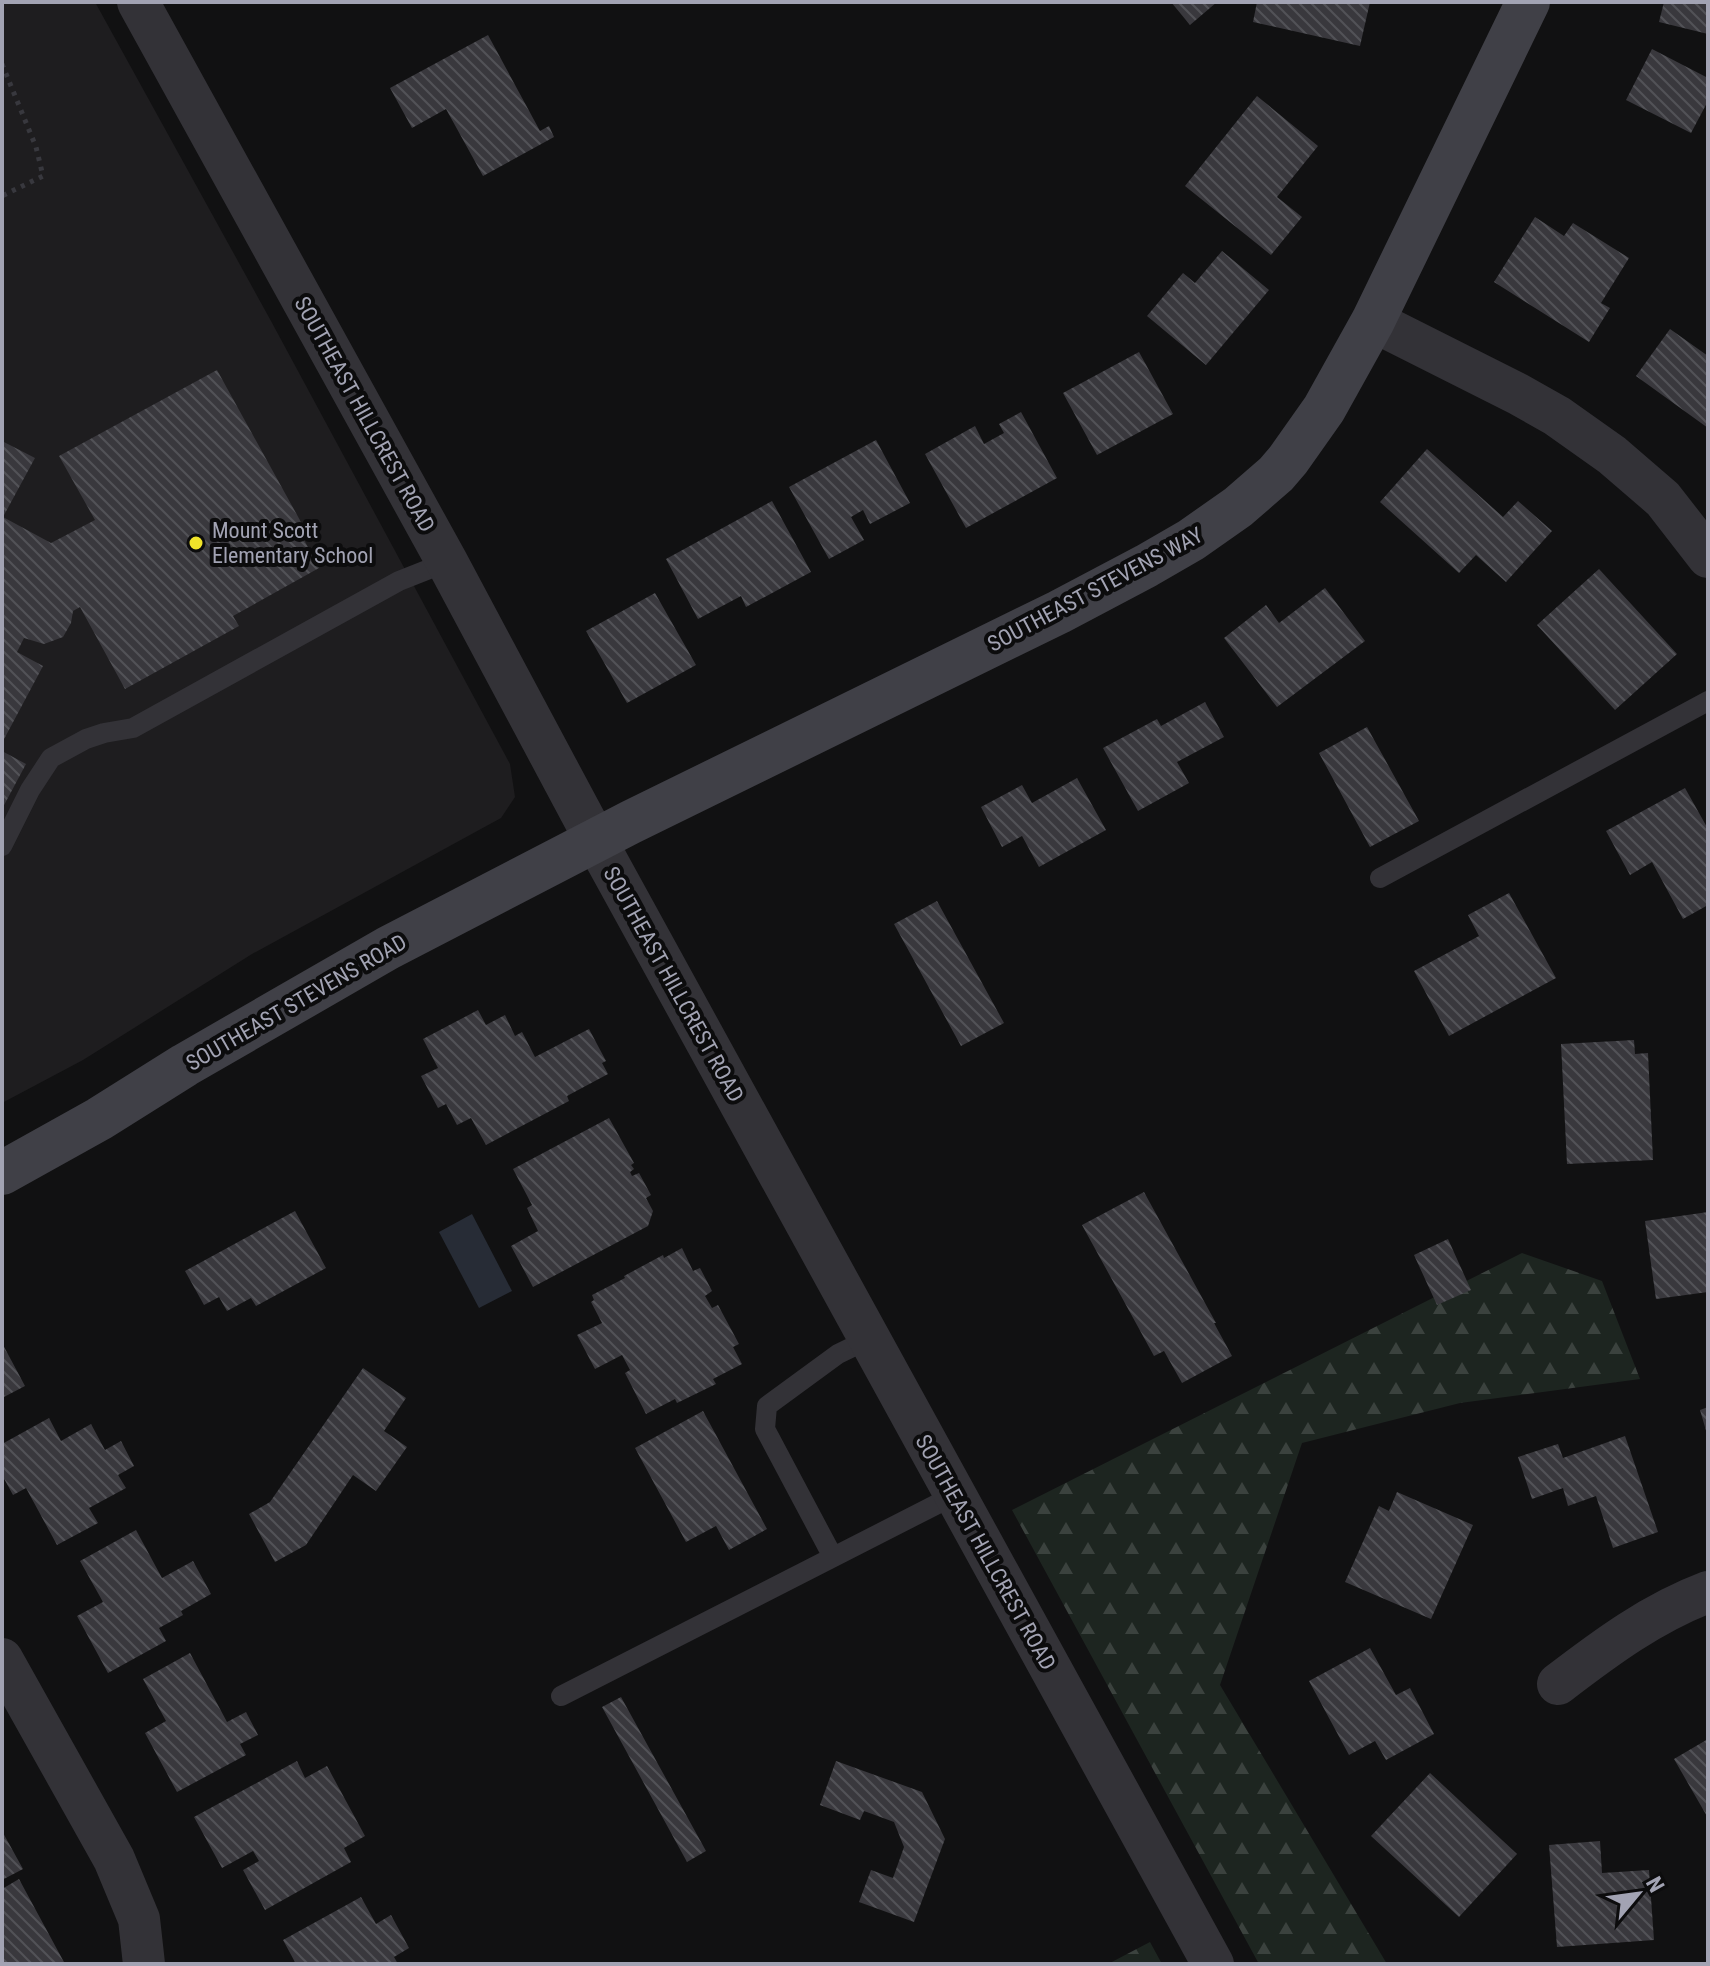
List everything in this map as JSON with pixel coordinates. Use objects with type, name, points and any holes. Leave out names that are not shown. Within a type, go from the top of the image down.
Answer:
[{"type":"street","name":"SOUTHEAST HILLCREST ROAD","points":[[138,2],[1213,1964]]},
{"type":"street","name":"SOUTHEAST STEVENS WAY","points":[[596,841],[1146,566],[1218,523],[1261,488],[1288,460],[1315,424],[1373,321],[1528,2]]},
{"type":"street","points":[[1373,321],[1557,416],[1612,455],[1663,499],[1708,557]]},
{"type":"street","name":"SOUTHEAST STEVENS ROAD","points":[[2,1173],[388,948],[596,841]]},
{"type":"street","points":[[1558,1684],[1621,1637],[1708,1592]]},
{"type":"street","points":[[2,1659],[114,1859],[139,1919],[144,1964]]},
{"type":"lane","points":[[2,846],[30,790],[51,758],[86,739],[133,728],[399,581],[447,562]]},
{"type":"lane","points":[[1380,878],[1708,701]]},
{"type":"lane","points":[[833,1557],[765,1429],[767,1406],[838,1354],[869,1339]]},
{"type":"lane","points":[[561,1696],[955,1495]]},
{"type":"path","points":[[2,64],[36,147],[43,176],[2,196]]},
{"type":"shaded area","name":"Mount Scott Elementary School","points":[[2,2],[95,2],[510,764],[515,797],[501,818],[252,954],[83,1060],[2,1103]]},
{"type":"shaded area","points":[[472,1214],[512,1291],[479,1308],[439,1232]]},
{"type":"green space","points":[[1522,1253],[1602,1281],[1640,1379],[1460,1403],[1302,1443],[1220,1685],[1387,1964],[1259,1964],[1012,1510]]},
{"type":"green space","points":[[1150,1942],[1162,1964],[1108,1964]]},
{"type":"building","points":[[1171,2],[1217,2],[1190,25]]},
{"type":"building","points":[[1257,2],[1370,2],[1360,46],[1253,22]]},
{"type":"building","points":[[1664,2],[1708,2],[1708,34],[1659,22]]},
{"type":"building","points":[[488,35],[540,131],[549,126],[554,137],[483,176],[446,109],[412,128],[390,88]]},
{"type":"building","points":[[1652,49],[1708,78],[1708,101],[1691,133],[1626,100]]},
{"type":"building","points":[[1257,96],[1318,146],[1277,197],[1302,217],[1271,255],[1185,186]]},
{"type":"building","points":[[1535,217],[1564,236],[1573,223],[1629,258],[1601,303],[1610,308],[1589,342],[1494,282]]},
{"type":"building","points":[[1222,251],[1269,290],[1206,365],[1147,316],[1183,273],[1195,283]]},
{"type":"building","points":[[1670,329],[1708,356],[1708,428],[1636,376]]},
{"type":"building","points":[[1139,352],[1173,414],[1097,455],[1063,393]]},
{"type":"building","points":[[217,370],[307,533],[302,536],[319,568],[233,616],[239,626],[125,689],[80,607],[73,611],[71,623],[63,637],[44,644],[24,638],[17,652],[43,666],[2,743],[2,441],[35,458],[3,517],[51,543],[95,520],[59,456]]},
{"type":"building","points":[[1021,412],[1057,478],[966,528],[925,454],[975,426],[984,444],[1004,433],[999,424]]},
{"type":"building","points":[[876,440],[910,503],[870,524],[863,510],[851,517],[864,540],[829,559],[789,487]]},
{"type":"building","points":[[1427,449],[1503,517],[1518,501],[1552,531],[1506,582],[1476,555],[1459,573],[1380,502]]},
{"type":"building","points":[[772,501],[811,572],[746,607],[741,596],[698,619],[666,559]]},
{"type":"building","points":[[1599,569],[1677,654],[1615,710],[1537,625]]},
{"type":"building","points":[[1325,588],[1365,641],[1277,707],[1224,638],[1266,605],[1279,623]]},
{"type":"building","points":[[655,593],[696,665],[627,703],[586,631]]},
{"type":"building","points":[[1205,702],[1224,737],[1177,762],[1189,783],[1138,811],[1103,748],[1157,719],[1161,726]]},
{"type":"building","points":[[1367,727],[1419,821],[1370,847],[1319,753]]},
{"type":"building","points":[[2,751],[26,764],[2,809]]},
{"type":"building","points":[[1077,778],[1106,830],[1039,867],[1022,836],[1002,847],[981,807],[1022,785],[1032,803]]},
{"type":"building","points":[[1685,788],[1708,829],[1708,905],[1683,919],[1652,862],[1630,875],[1606,831]]},
{"type":"building","points":[[1509,893],[1556,978],[1449,1036],[1414,971],[1479,936],[1468,915]]},
{"type":"building","points":[[937,901],[1004,1023],[961,1046],[894,924]]},
{"type":"building","points":[[478,1010],[486,1025],[505,1015],[515,1036],[522,1032],[535,1057],[589,1029],[606,1061],[602,1063],[608,1074],[567,1096],[569,1101],[486,1145],[471,1118],[457,1125],[446,1104],[438,1108],[421,1076],[438,1068],[423,1039]]},
{"type":"building","points":[[1634,1040],[1635,1054],[1648,1053],[1653,1160],[1567,1164],[1561,1044]]},
{"type":"building","points":[[609,1118],[634,1163],[631,1165],[634,1169],[630,1172],[632,1176],[639,1173],[651,1195],[646,1198],[653,1211],[648,1226],[533,1287],[511,1246],[538,1231],[527,1208],[532,1205],[513,1169]]},
{"type":"building","points":[[1144,1192],[1232,1356],[1182,1383],[1164,1351],[1154,1356],[1082,1225]]},
{"type":"building","points":[[295,1211],[326,1268],[256,1306],[251,1298],[227,1311],[219,1297],[204,1305],[185,1271]]},
{"type":"building","points":[[1708,1212],[1708,1292],[1656,1299],[1645,1221]]},
{"type":"building","points":[[1448,1239],[1471,1290],[1437,1305],[1414,1255]]},
{"type":"building","points":[[682,1248],[693,1271],[700,1268],[712,1291],[705,1296],[712,1308],[718,1305],[739,1344],[733,1347],[742,1364],[713,1379],[716,1384],[646,1414],[625,1373],[630,1370],[622,1355],[595,1369],[577,1335],[602,1323],[591,1302],[594,1300],[592,1295],[663,1255],[664,1258]]},
{"type":"building","points":[[2,1343],[25,1386],[2,1398]]},
{"type":"building","points":[[363,1368],[406,1398],[384,1431],[407,1447],[376,1491],[353,1475],[306,1545],[275,1562],[249,1514],[270,1502]]},
{"type":"building","points":[[1708,1407],[1708,1434],[1707,1434],[1700,1410]]},
{"type":"building","points":[[703,1411],[767,1529],[729,1550],[716,1526],[686,1542],[635,1448]]},
{"type":"building","points":[[49,1418],[61,1441],[91,1424],[105,1450],[121,1441],[134,1466],[118,1475],[126,1488],[89,1508],[98,1523],[57,1545],[26,1488],[13,1495],[2,1475],[2,1444]]},
{"type":"building","points":[[1625,1436],[1658,1532],[1613,1548],[1596,1496],[1568,1506],[1563,1488],[1532,1499],[1518,1457],[1558,1444],[1563,1458]]},
{"type":"building","points":[[1397,1492],[1473,1525],[1431,1619],[1345,1582],[1379,1506],[1389,1511]]},
{"type":"building","points":[[136,1530],[162,1578],[193,1561],[211,1594],[159,1628],[166,1641],[108,1673],[77,1616],[103,1602],[80,1561]]},
{"type":"building","points":[[1370,1648],[1396,1695],[1410,1688],[1434,1734],[1386,1760],[1375,1741],[1349,1755],[1309,1681]]},
{"type":"building","points":[[190,1653],[227,1722],[246,1712],[258,1735],[240,1744],[246,1755],[177,1792],[145,1733],[166,1721],[143,1679]]},
{"type":"building","points":[[621,1697],[706,1851],[687,1862],[602,1707]]},
{"type":"building","points":[[1708,1739],[1708,1818],[1674,1759]]},
{"type":"building","points":[[297,1761],[305,1778],[327,1766],[365,1836],[344,1848],[351,1862],[265,1910],[243,1870],[259,1861],[253,1851],[222,1868],[194,1817]]},
{"type":"building","points":[[836,1761],[922,1792],[945,1839],[914,1922],[859,1902],[871,1870],[893,1878],[904,1847],[894,1822],[864,1811],[860,1820],[820,1805]]},
{"type":"building","points":[[1430,1773],[1517,1854],[1459,1917],[1371,1836]]},
{"type":"building","points":[[2,1831],[23,1869],[2,1880]]},
{"type":"building","points":[[1600,1841],[1602,1873],[1649,1870],[1654,1940],[1557,1947],[1549,1845]]},
{"type":"building","points":[[19,1879],[65,1964],[2,1964],[2,1889]]},
{"type":"building","points":[[361,1897],[376,1924],[391,1915],[409,1948],[394,1957],[398,1964],[296,1964],[283,1940]]},
{"type":"place","name":"Mount Scott Elementary School","points":[[196,543]]}]
